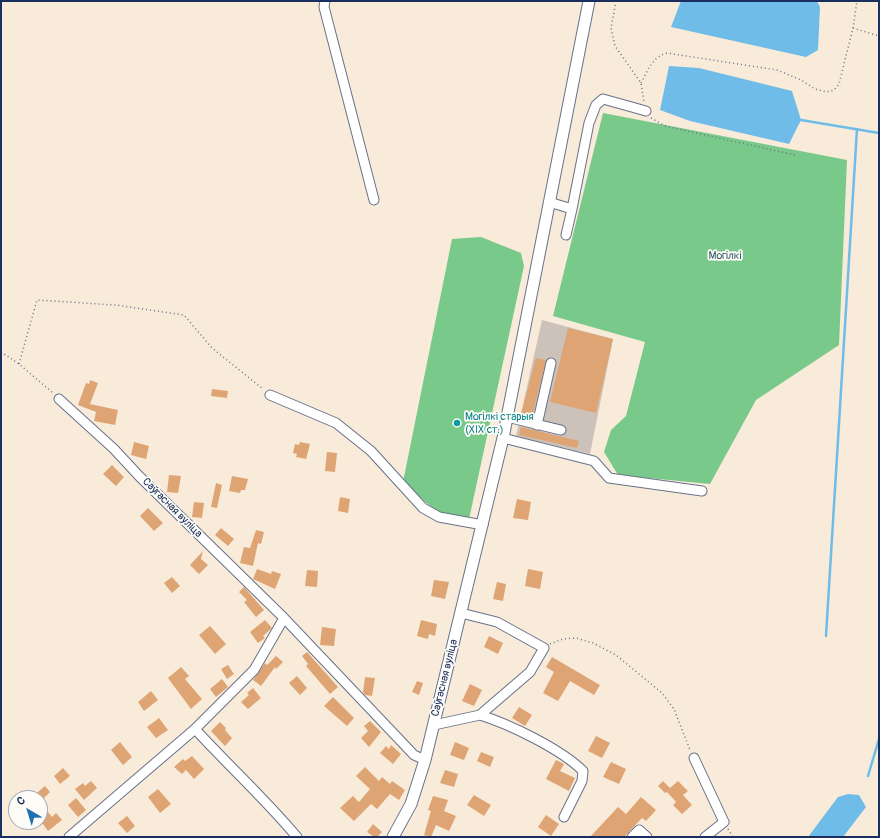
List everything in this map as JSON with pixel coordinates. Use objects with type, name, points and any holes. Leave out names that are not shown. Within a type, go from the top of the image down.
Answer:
[{"type":"main road","name":"Саўгасная вуліца","points":[[393,837],[411,804],[425,760],[483,525],[503,438],[588,1]]},
{"type":"street","points":[[325,1],[324,7],[374,200]]},
{"type":"street","points":[[566,235],[589,123],[596,105],[603,100],[646,111]]},
{"type":"street","points":[[549,202],[572,209]]},
{"type":"street","points":[[537,425],[551,363]]},
{"type":"street","points":[[270,395],[336,423],[371,452],[423,508],[439,517],[483,525]]},
{"type":"street","name":"Саўгасная вуліца","points":[[59,399],[114,449],[139,476],[284,618],[414,755],[425,760]]},
{"type":"street","points":[[507,417],[561,430]]},
{"type":"street","points":[[503,438],[594,461],[609,478],[702,491]]},
{"type":"street","points":[[434,725],[480,714],[530,672],[544,648],[497,622],[461,613]]},
{"type":"street","points":[[69,837],[195,729],[254,670],[284,618]]},
{"type":"street","points":[[480,714],[529,736],[575,763],[582,771],[582,781],[564,817]]},
{"type":"street","points":[[195,729],[297,837]]},
{"type":"street","points":[[694,758],[724,822],[705,837]]},
{"type":"street","points":[[632,837],[639,830],[647,837]]},
{"type":"path","points":[[616,1],[611,28],[615,46],[641,83],[646,111],[652,119],[665,126],[795,155]]},
{"type":"path","points":[[641,83],[652,62],[658,55],[667,53],[777,70],[801,80],[815,89],[827,92],[834,90],[839,84],[853,28],[857,1]]},
{"type":"path","points":[[853,28],[879,36]]},
{"type":"path","points":[[19,364],[36,300],[116,305],[184,315],[212,348],[270,395]]},
{"type":"path","points":[[1,352],[19,364],[59,399]]},
{"type":"path","points":[[544,648],[554,641],[576,638],[593,643],[616,655],[633,671],[662,693],[674,709],[694,758]]},
{"type":"shaded area","points":[[542,320],[613,339],[590,454],[516,436]]},
{"type":"green space","name":"Могілкі","points":[[603,113],[847,160],[839,345],[756,400],[710,484],[618,475],[604,452],[611,430],[626,416],[645,342],[553,316]]},
{"type":"green space","points":[[481,237],[521,253],[524,266],[469,519],[437,512],[403,482],[452,239]]},
{"type":"water","points":[[681,1],[817,1],[820,7],[818,50],[806,57],[671,27]]},
{"type":"water","points":[[669,66],[699,68],[792,91],[801,120],[789,144],[690,121],[660,110]]},
{"type":"water","points":[[848,794],[859,795],[866,807],[843,837],[808,837],[838,797]]},
{"type":"building","points":[[568,328],[613,339],[596,413],[550,402]]},
{"type":"building","points":[[536,358],[546,360],[532,417],[521,414]]},
{"type":"building","points":[[90,380],[98,383],[90,404],[118,410],[115,425],[94,421],[96,412],[78,405],[86,383],[89,384]]},
{"type":"building","points":[[212,389],[228,391],[227,398],[211,396]]},
{"type":"building","points":[[521,427],[579,441],[577,448],[519,435]]},
{"type":"building","points":[[134,442],[149,446],[146,459],[131,455]]},
{"type":"building","points":[[300,442],[310,444],[306,459],[296,457],[297,454],[293,453],[295,444],[299,445]]},
{"type":"building","points":[[327,452],[337,453],[335,472],[325,471]]},
{"type":"building","points":[[112,465],[124,477],[116,486],[103,474]]},
{"type":"building","points":[[169,475],[181,476],[178,493],[167,492]]},
{"type":"building","points":[[232,476],[248,479],[245,490],[241,490],[240,493],[229,491]]},
{"type":"building","points":[[216,483],[222,485],[217,508],[211,507]]},
{"type":"building","points":[[340,497],[350,499],[348,513],[338,511]]},
{"type":"building","points":[[517,499],[531,502],[528,520],[513,518]]},
{"type":"building","points":[[194,502],[204,503],[202,518],[192,517]]},
{"type":"building","points":[[148,508],[163,523],[154,531],[140,516]]},
{"type":"building","points":[[221,528],[234,539],[228,546],[215,535]]},
{"type":"building","points":[[256,530],[264,532],[261,544],[258,543],[253,566],[240,563],[244,547],[250,548]]},
{"type":"building","points":[[203,551],[201,559],[208,565],[199,574],[190,565]]},
{"type":"building","points":[[257,569],[271,574],[272,571],[281,574],[275,589],[253,579]]},
{"type":"building","points":[[528,569],[543,572],[540,589],[525,586]]},
{"type":"building","points":[[307,570],[318,571],[317,587],[305,586]]},
{"type":"building","points":[[172,577],[180,586],[172,593],[164,583]]},
{"type":"building","points":[[434,580],[449,582],[445,599],[431,596]]},
{"type":"building","points":[[497,582],[506,584],[503,601],[493,599]]},
{"type":"building","points":[[244,587],[264,610],[256,617],[244,602],[247,600],[239,592]]},
{"type":"building","points":[[265,620],[272,628],[263,636],[265,638],[258,643],[250,632]]},
{"type":"building","points":[[421,620],[437,624],[435,636],[429,634],[428,639],[417,636]]},
{"type":"building","points":[[210,626],[226,644],[215,654],[199,635]]},
{"type":"building","points":[[322,627],[336,629],[334,646],[320,645]]},
{"type":"building","points":[[489,636],[503,643],[498,654],[484,647]]},
{"type":"building","points":[[307,652],[338,687],[330,694],[306,666],[308,664],[302,656]]},
{"type":"building","points":[[276,656],[283,662],[276,669],[275,667],[261,686],[253,680],[265,663],[267,665]]},
{"type":"building","points":[[552,657],[600,685],[594,695],[570,681],[558,701],[543,693],[554,672],[546,667]]},
{"type":"building","points":[[228,665],[234,674],[227,679],[221,669]]},
{"type":"building","points":[[181,667],[189,676],[185,679],[202,699],[191,709],[168,678]]},
{"type":"building","points":[[297,676],[307,688],[300,695],[289,683]]},
{"type":"building","points":[[365,677],[375,678],[372,696],[365,695],[363,692]]},
{"type":"building","points":[[222,679],[228,687],[216,697],[210,689]]},
{"type":"building","points":[[417,681],[423,683],[419,695],[412,692]]},
{"type":"building","points":[[470,684],[482,690],[474,706],[462,701]]},
{"type":"building","points":[[253,688],[261,698],[248,709],[241,702],[249,695],[247,693]]},
{"type":"building","points":[[151,691],[158,700],[144,711],[138,702]]},
{"type":"building","points":[[333,697],[354,718],[347,726],[324,706]]},
{"type":"building","points":[[519,707],[532,715],[525,726],[512,718]]},
{"type":"building","points":[[159,718],[168,730],[156,738],[147,727]]},
{"type":"building","points":[[370,721],[381,732],[369,747],[361,738],[368,731],[364,726]]},
{"type":"building","points":[[220,722],[232,738],[225,746],[211,731]]},
{"type":"building","points":[[596,736],[610,743],[602,758],[588,751]]},
{"type":"building","points":[[120,742],[132,757],[123,765],[111,750]]},
{"type":"building","points":[[455,742],[469,748],[464,760],[450,755]]},
{"type":"building","points":[[391,745],[401,754],[393,764],[380,753],[386,746],[389,749]]},
{"type":"building","points":[[481,752],[494,757],[490,767],[477,761]]},
{"type":"building","points":[[192,756],[204,769],[194,779],[186,770],[182,774],[174,767],[183,759],[185,761]]},
{"type":"building","points":[[556,760],[564,764],[560,771],[575,778],[569,791],[546,779]]},
{"type":"building","points":[[611,762],[626,769],[619,784],[603,777]]},
{"type":"building","points":[[365,767],[379,781],[382,777],[390,784],[392,781],[405,790],[399,800],[390,794],[377,809],[371,804],[354,821],[340,808],[353,796],[359,802],[370,789],[356,776]]},
{"type":"building","points":[[63,768],[70,776],[60,784],[54,776]]},
{"type":"building","points":[[445,770],[458,774],[454,787],[440,783]]},
{"type":"building","points":[[91,781],[97,788],[84,800],[75,789],[83,783],[85,786]]},
{"type":"building","points":[[663,781],[670,788],[678,781],[688,791],[683,795],[692,805],[682,814],[673,805],[676,802],[667,792],[665,793],[658,786]]},
{"type":"building","points":[[45,786],[50,792],[48,794],[48,790],[40,790]]},
{"type":"building","points":[[158,789],[171,804],[160,813],[148,797]]},
{"type":"building","points":[[474,795],[491,805],[484,816],[467,805]]},
{"type":"building","points":[[433,796],[448,800],[444,811],[456,816],[449,831],[436,825],[431,837],[424,835],[431,811],[428,810]]},
{"type":"building","points":[[641,797],[656,810],[646,821],[642,818],[624,837],[590,837],[618,807],[626,814]]},
{"type":"building","points":[[76,798],[86,810],[78,817],[68,805]]},
{"type":"building","points":[[48,812],[52,817],[56,813],[62,820],[48,831]]},
{"type":"building","points":[[546,815],[559,824],[551,836],[538,827]]},
{"type":"building","points":[[127,816],[135,826],[127,833],[118,823]]},
{"type":"building","points":[[373,824],[382,832],[377,837],[374,837],[367,832]]},
{"type":"waterway","points":[[801,120],[879,133]]},
{"type":"waterway","points":[[826,636],[857,129]]},
{"type":"waterway","points":[[868,776],[879,739]]},
{"type":"place","name":"Могілкі старыя (XIX ст.)","points":[[457,423]]}]
